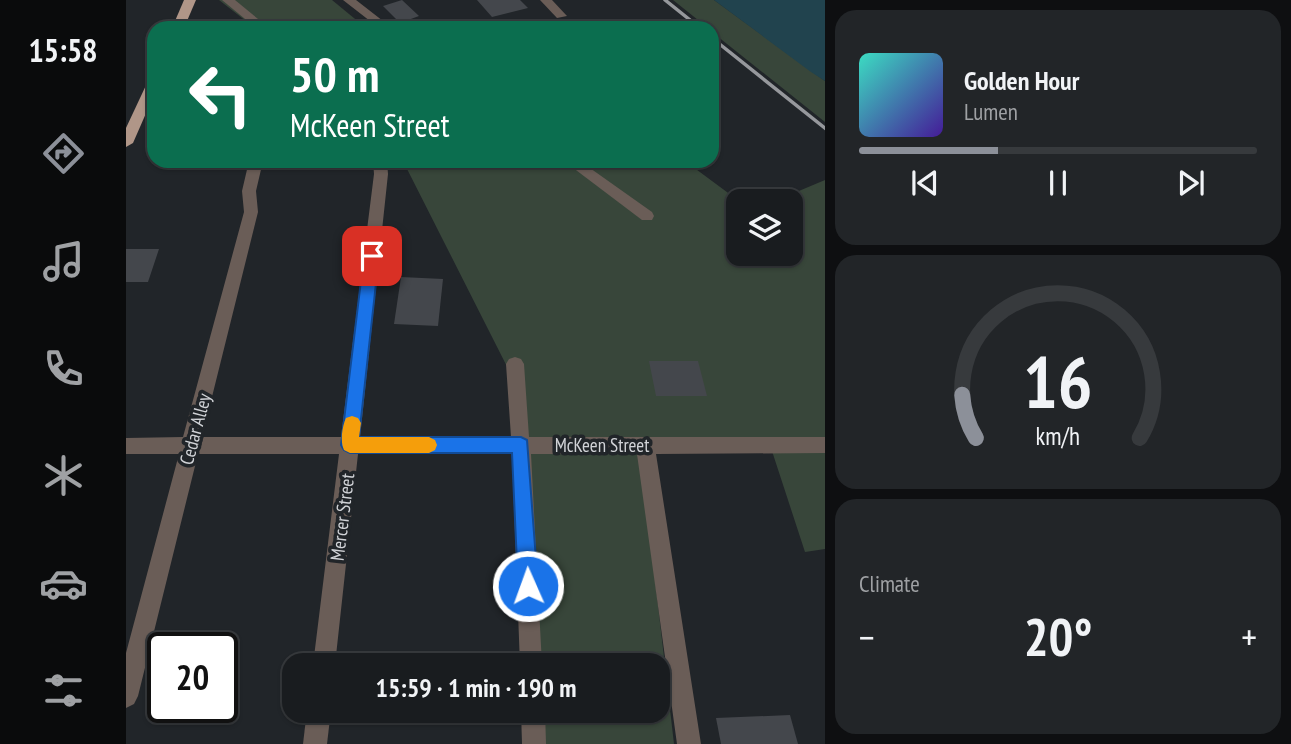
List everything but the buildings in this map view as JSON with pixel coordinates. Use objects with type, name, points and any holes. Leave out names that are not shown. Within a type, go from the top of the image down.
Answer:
[{"type":"main road","points":[[181,21],[190,0]]},
{"type":"main road","points":[[126,143],[147,96]]},
{"type":"street","points":[[228,0],[254,21]]},
{"type":"street","points":[[349,0],[377,21]]},
{"type":"street","points":[[546,0],[561,16]]},
{"type":"street","name":"Cedar Alley","points":[[126,696],[251,212],[248,191],[254,168]]},
{"type":"street","name":"Mercer Street","points":[[325,653],[381,168]]},
{"type":"street","points":[[581,168],[647,216]]},
{"type":"street","points":[[515,365],[530,653]]},
{"type":"street","points":[[645,445],[689,744]]},
{"type":"street","name":"McKeen Street","points":[[126,446],[825,445]]},
{"type":"street","points":[[315,744],[317,723]]},
{"type":"street","points":[[533,723],[534,744]]},
{"type":"green space","points":[[219,0],[332,0],[358,21],[246,21]]},
{"type":"green space","points":[[673,0],[714,0],[825,81],[825,122],[719,38],[719,21],[699,21]]},
{"type":"green space","points":[[407,168],[694,168],[726,191],[726,266],[803,266],[803,189],[825,180],[825,549],[805,552],[771,448],[640,449],[664,653],[537,653],[526,404]]},
{"type":"green space","points":[[670,709],[674,744],[542,744],[541,723],[670,723]]},
{"type":"water","points":[[714,0],[825,0],[825,81],[811,72]]},
{"type":"railway","points":[[665,0],[691,21]]},
{"type":"railway","points":[[719,44],[825,128]]},
{"type":"slow traffic","points":[[352,423],[350,445],[429,445]]},
{"type":"route","points":[[372,256],[350,445],[521,445],[528,586]]}]
